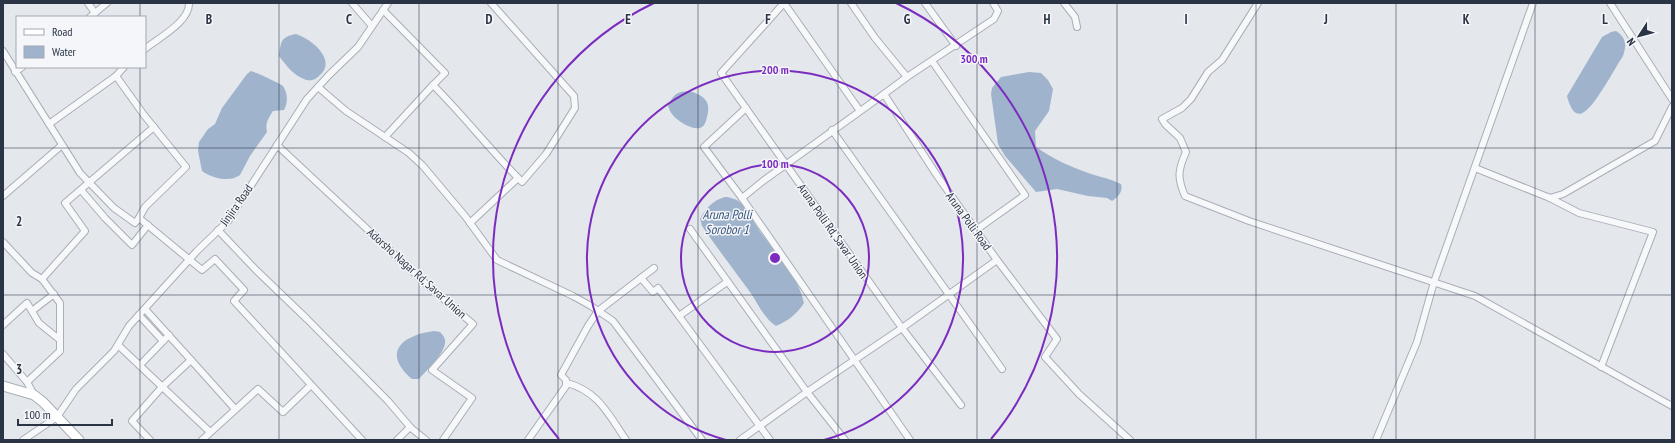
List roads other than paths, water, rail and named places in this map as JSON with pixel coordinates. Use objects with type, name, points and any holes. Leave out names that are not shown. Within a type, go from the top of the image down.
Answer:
[{"type":"main road","points":[[3,386],[34,395],[79,440]]},
{"type":"street","points":[[88,3],[93,15],[107,3]]},
{"type":"street","points":[[146,48],[180,23],[189,7],[189,3]]},
{"type":"street","points":[[352,3],[372,26]]},
{"type":"street","name":"Jinjira Road","points":[[57,417],[76,389],[103,363],[118,345],[129,326],[190,259],[228,221],[307,99],[358,47],[388,3]]},
{"type":"street","points":[[433,85],[522,182],[546,154],[575,108],[574,96],[491,3]]},
{"type":"street","points":[[784,3],[860,111]]},
{"type":"street","name":"Aruna Polli Rd, Savar Union","points":[[784,3],[721,74],[902,328],[961,405]]},
{"type":"street","points":[[851,3],[875,38],[907,77]]},
{"type":"street","points":[[925,3],[956,46]]},
{"type":"street","points":[[742,198],[832,130],[907,77],[956,46],[994,19],[998,11],[992,3]]},
{"type":"street","points":[[1064,3],[1075,17],[1076,27]]},
{"type":"street","points":[[1258,3],[1222,60],[1208,72],[1191,99],[1182,108],[1162,119],[1164,124],[1180,138],[1186,152],[1179,168],[1179,178],[1185,196],[1249,221],[1475,296],[1672,406]]},
{"type":"street","points":[[1376,440],[1417,342],[1434,282],[1533,3]]},
{"type":"street","points":[[1610,3],[1672,99]]},
{"type":"street","points":[[383,10],[445,73],[385,138]]},
{"type":"street","points":[[3,51],[80,173],[114,208],[135,223],[145,207],[186,167],[116,76]]},
{"type":"street","points":[[932,60],[1025,195],[976,230]]},
{"type":"street","points":[[16,72],[21,68]]},
{"type":"street","points":[[49,124],[116,76],[123,68]]},
{"type":"street","points":[[318,87],[346,111],[409,153],[423,166],[470,223],[497,260],[537,278],[591,306],[613,321],[702,440]]},
{"type":"street","name":"Aruna Polli Road","points":[[740,440],[998,260],[934,171],[884,94]]},
{"type":"street","points":[[1548,197],[1563,194],[1655,141],[1672,107]]},
{"type":"street","points":[[746,108],[704,147],[742,198],[853,360],[910,440]]},
{"type":"street","points":[[42,279],[85,231],[65,203],[154,127]]},
{"type":"street","points":[[832,130],[1002,369]]},
{"type":"street","points":[[3,196],[62,145]]},
{"type":"street","name":"Adorsho Nagar Rd, Savar Union","points":[[277,145],[411,270],[473,324],[432,370],[472,398],[444,440]]},
{"type":"street","points":[[1475,168],[1548,197],[1579,213],[1653,232],[1601,367]]},
{"type":"street","points":[[470,223],[518,178]]},
{"type":"street","points":[[81,190],[105,218],[132,245],[148,225]]},
{"type":"street","points":[[139,218],[202,270],[215,259],[244,290],[234,301],[362,440]]},
{"type":"street","points":[[690,229],[807,392],[845,440]]},
{"type":"street","points":[[218,230],[256,270],[388,401],[410,427],[426,440]]},
{"type":"street","points":[[3,242],[32,273],[42,279],[60,303],[60,351],[27,382]]},
{"type":"street","points":[[998,260],[1057,339],[1045,357],[1079,394],[1130,440]]},
{"type":"street","points":[[528,440],[563,392],[567,384],[564,377],[561,375],[598,311],[654,268]]},
{"type":"street","points":[[641,278],[653,292],[658,288],[770,440]]},
{"type":"street","points":[[679,316],[727,282]]},
{"type":"street","points":[[32,311],[54,294]]},
{"type":"street","points":[[3,325],[27,303],[39,323],[60,340]]},
{"type":"street","points":[[145,309],[235,408]]},
{"type":"street","points":[[139,315],[163,341]]},
{"type":"street","points":[[140,365],[169,335]]},
{"type":"street","points":[[118,345],[210,432]]},
{"type":"street","points":[[3,354],[27,382],[34,395]]},
{"type":"street","points":[[150,440],[132,421],[162,387],[191,360]]},
{"type":"street","points":[[567,384],[581,387],[594,397],[605,408],[626,440]]},
{"type":"street","points":[[202,440],[235,408],[258,389],[283,412],[311,385]]},
{"type":"street","points":[[23,440],[57,417]]},
{"type":"street","points":[[397,440],[410,427]]},
{"type":"water","points":[[1616,31],[1622,36],[1625,42],[1623,56],[1594,102],[1584,112],[1577,114],[1572,110],[1567,96],[1602,37]]},
{"type":"water","points":[[296,34],[309,41],[321,51],[324,57],[326,64],[324,70],[314,79],[306,80],[296,75],[279,56],[281,43],[283,40]]},
{"type":"water","points":[[251,71],[283,86],[287,95],[284,110],[273,111],[267,121],[267,132],[250,156],[240,175],[231,179],[221,179],[211,176],[202,171],[198,151],[199,142],[208,129],[215,124],[222,108],[247,74]]},
{"type":"water","points":[[1029,72],[1041,73],[1048,80],[1053,89],[1049,111],[1035,131],[1036,147],[1069,166],[1121,184],[1120,194],[1112,201],[1107,198],[1088,196],[1057,189],[1036,192],[1005,156],[998,144],[991,94],[992,88],[1001,77]]},
{"type":"water","points":[[689,91],[698,94],[707,103],[708,111],[705,123],[699,128],[690,127],[678,120],[671,113],[668,106],[676,94]]},
{"type":"water","name":"Aruna Polli Sorobor 1","points":[[725,197],[740,202],[744,207],[797,283],[801,293],[804,303],[798,311],[792,317],[776,326],[765,315],[702,226],[700,219],[707,208],[717,200]]},
{"type":"water","points":[[434,331],[440,332],[444,337],[445,342],[442,352],[419,379],[412,379],[398,361],[397,353],[400,346],[413,336]]}]
